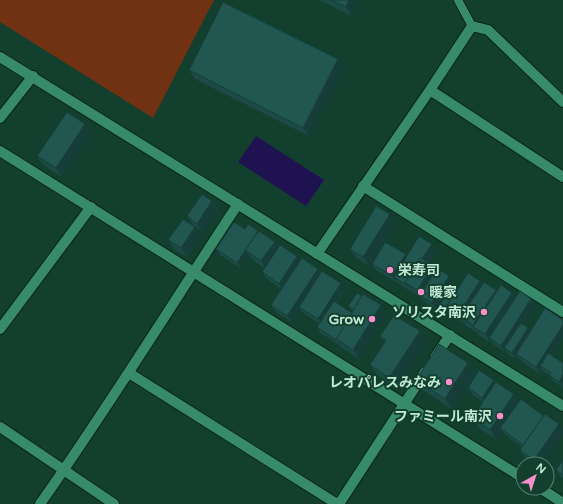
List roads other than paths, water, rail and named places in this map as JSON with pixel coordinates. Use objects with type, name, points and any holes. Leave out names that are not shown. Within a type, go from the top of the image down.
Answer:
[{"type":"street","points":[[317,254],[362,186],[430,90],[472,26],[488,30],[563,102]]},
{"type":"street","points":[[0,56],[563,406]]},
{"type":"street","points":[[0,118],[33,76]]},
{"type":"street","points":[[430,90],[563,177]]},
{"type":"street","points":[[0,151],[515,473]]},
{"type":"street","points":[[362,186],[563,312]]},
{"type":"street","points":[[40,504],[129,373],[193,271],[238,204]]},
{"type":"street","points":[[0,329],[91,207]]},
{"type":"street","points":[[129,373],[338,504],[450,335]]},
{"type":"street","points":[[0,427],[114,504]]},
{"type":"street","points":[[552,496],[563,503]]},
{"type":"lane","points":[[458,0],[472,26]]},
{"type":"place","name":"栄寿司","points":[[390,270]]},
{"type":"place","name":"暖家","points":[[421,292]]},
{"type":"place","name":"ソリスタ南沢","points":[[484,312]]},
{"type":"place","name":"Grow","points":[[372,319]]},
{"type":"place","name":"レオパレスみなみ","points":[[449,382]]},
{"type":"place","name":"ファミール南沢","points":[[500,416]]}]
